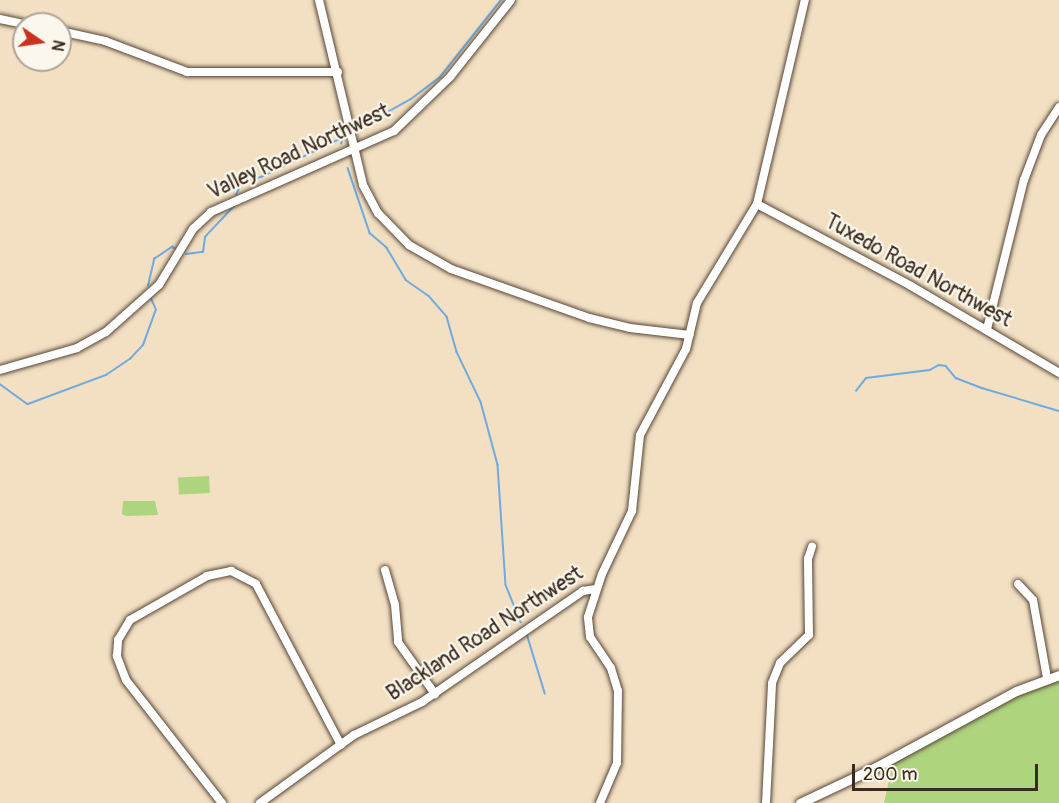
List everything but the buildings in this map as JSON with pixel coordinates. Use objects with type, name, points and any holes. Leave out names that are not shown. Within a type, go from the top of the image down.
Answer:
[{"type":"street","points":[[319,0],[338,72],[363,185],[378,213],[409,245],[435,262],[610,324],[690,335]]},
{"type":"street","name":"Valley Road Northwest","points":[[0,370],[95,340],[159,285],[193,230],[211,212],[354,151],[394,131],[423,108],[511,0]]},
{"type":"street","name":"Blackland Road Northwest","points":[[260,803],[367,727],[435,694],[574,597],[596,589],[632,511],[640,435],[690,335],[697,303],[757,204],[805,0]]},
{"type":"street","points":[[72,34],[105,41],[187,72],[338,72]]},
{"type":"street","points":[[987,329],[1024,180],[1041,135],[1059,107]]},
{"type":"street","name":"Tuxedo Road Northwest","points":[[757,204],[987,329],[1059,373]]},
{"type":"street","points":[[766,803],[772,683],[780,663],[809,635],[808,559],[812,547]]},
{"type":"street","points":[[385,570],[395,605],[399,642],[435,694]]},
{"type":"street","points":[[222,803],[126,680],[117,656],[121,633],[136,614],[207,576],[231,571],[256,584],[341,745]]},
{"type":"street","points":[[1018,584],[1033,600],[1047,678]]},
{"type":"street","points":[[596,589],[588,629],[592,643],[615,676],[618,701],[616,763],[600,803]]},
{"type":"street","points":[[800,803],[1047,678],[1059,675]]},
{"type":"green space","points":[[209,476],[210,493],[179,495],[178,478]]},
{"type":"green space","points":[[123,501],[155,501],[158,515],[126,516],[122,514]]},
{"type":"green space","points":[[1059,673],[1059,803],[884,803],[895,753]]},
{"type":"waterway","points":[[354,131],[411,99],[440,77],[501,0]]},
{"type":"waterway","points":[[236,195],[242,182],[261,177],[348,135]]},
{"type":"waterway","points":[[341,144],[343,138]]},
{"type":"waterway","points":[[348,168],[370,233],[387,248],[406,280],[429,296],[447,317],[457,352],[481,402],[498,465],[506,585],[521,622]]},
{"type":"waterway","points":[[186,254],[203,252],[205,237],[235,205]]},
{"type":"waterway","points":[[148,286],[154,259],[172,247],[177,249]]},
{"type":"waterway","points":[[0,384],[28,404],[106,375],[130,359],[143,345],[156,310],[151,299]]},
{"type":"waterway","points":[[856,391],[866,378],[930,370],[939,365],[946,366],[956,378],[982,388],[1059,411]]},
{"type":"waterway","points":[[527,634],[545,693]]}]
